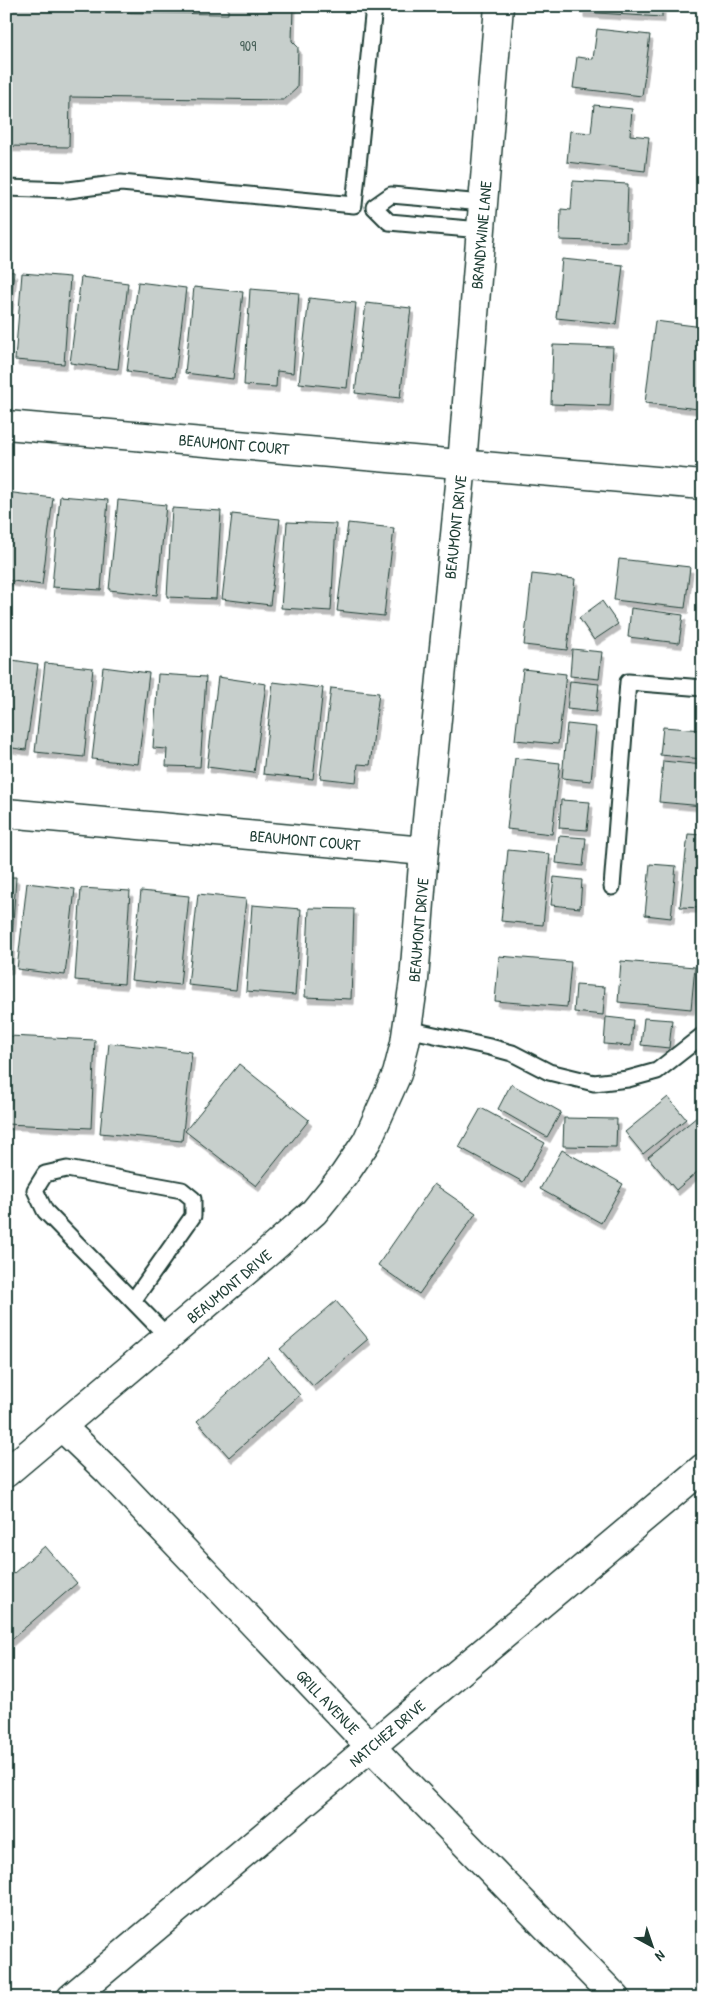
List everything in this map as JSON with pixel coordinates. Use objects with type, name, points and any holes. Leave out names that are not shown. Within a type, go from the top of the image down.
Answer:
[{"type":"street","name":"BRANDYWINE LANE","points":[[462,464],[499,6]]},
{"type":"street","name":"BEAUMONT COURT","points":[[6,425],[462,464]]},
{"type":"street","name":"BEAUMONT DRIVE","points":[[6,1473],[314,1212],[344,1176],[367,1141],[398,1074],[414,980],[424,851],[462,464],[703,485]]},
{"type":"street","name":"BEAUMONT COURT","points":[[6,813],[424,851]]},
{"type":"street","name":"GRILL AVENUE","points":[[62,1427],[108,1472],[370,1746],[616,1998]]},
{"type":"street","name":"NATCHEZ DRIVE","points":[[71,1998],[703,1468]]},
{"type":"lane","points":[[354,204],[374,6]]},
{"type":"lane","points":[[6,188],[69,190],[121,183],[354,204],[374,207],[389,222],[481,230]]},
{"type":"lane","points":[[374,207],[391,195],[483,203]]},
{"type":"lane","points":[[612,887],[628,682],[703,688]]},
{"type":"lane","points":[[407,1029],[512,1053],[549,1072],[594,1083],[628,1080],[657,1072],[703,1035]]},
{"type":"lane","points":[[133,1301],[193,1216],[193,1199],[182,1190],[67,1169],[45,1174],[35,1190],[46,1211],[133,1301],[168,1337]]},
{"type":"building","points":[[6,6],[84,6],[84,12],[228,14],[228,6],[293,6],[292,41],[298,47],[297,88],[284,100],[70,97],[69,147],[6,146]]},
{"type":"building","points":[[581,6],[662,6],[662,17],[581,12]]},
{"type":"building","points":[[597,29],[650,35],[642,96],[573,88],[577,57],[593,59]]},
{"type":"building","points":[[594,105],[632,109],[630,135],[649,137],[645,171],[567,162],[570,131],[591,133]]},
{"type":"building","points":[[573,181],[628,184],[626,242],[560,240],[561,209],[571,210]]},
{"type":"building","points":[[562,259],[623,265],[616,324],[556,318]]},
{"type":"building","points":[[6,271],[14,272],[6,340]]},
{"type":"building","points":[[22,273],[70,277],[64,364],[15,360]]},
{"type":"building","points":[[81,277],[128,283],[118,369],[70,363]]},
{"type":"building","points":[[138,282],[186,288],[175,377],[127,371]]},
{"type":"building","points":[[194,287],[243,292],[233,379],[185,373]]},
{"type":"building","points":[[250,289],[299,293],[293,373],[277,371],[276,387],[244,385]]},
{"type":"building","points":[[309,298],[356,303],[347,388],[299,383]]},
{"type":"building","points":[[366,303],[411,308],[400,398],[355,393]]},
{"type":"building","points":[[655,321],[703,327],[703,377],[699,409],[645,403]]},
{"type":"building","points":[[553,345],[613,347],[610,406],[551,404]]},
{"type":"building","points":[[6,492],[53,498],[42,585],[6,580]]},
{"type":"building","points":[[60,496],[108,500],[101,590],[52,587]]},
{"type":"building","points":[[118,500],[166,505],[157,595],[109,590]]},
{"type":"building","points":[[172,508],[221,511],[216,599],[167,597]]},
{"type":"building","points":[[232,514],[280,519],[270,605],[222,599]]},
{"type":"building","points":[[287,522],[336,524],[331,611],[281,608]]},
{"type":"building","points":[[348,523],[394,528],[384,616],[337,611]]},
{"type":"building","points":[[619,559],[690,567],[685,608],[614,600]]},
{"type":"building","points":[[532,574],[575,579],[567,650],[524,645]]},
{"type":"building","points":[[602,601],[618,624],[594,640],[579,618]]},
{"type":"building","points":[[631,608],[683,615],[679,643],[628,637]]},
{"type":"building","points":[[572,649],[602,652],[599,679],[570,676]]},
{"type":"building","points":[[6,659],[38,664],[26,750],[6,747]]},
{"type":"building","points":[[45,663],[93,668],[84,757],[35,752]]},
{"type":"building","points":[[103,667],[149,673],[138,764],[92,759]]},
{"type":"building","points":[[523,669],[566,674],[558,744],[515,740]]},
{"type":"building","points":[[158,674],[206,677],[200,767],[166,766],[167,749],[153,748]]},
{"type":"building","points":[[218,677],[266,684],[254,773],[207,767]]},
{"type":"building","points":[[570,681],[599,684],[596,712],[567,709]]},
{"type":"building","points":[[273,682],[323,688],[313,779],[263,774]]},
{"type":"building","points":[[331,688],[379,693],[370,765],[358,764],[356,782],[320,778]]},
{"type":"building","points":[[567,724],[596,727],[591,781],[562,778]]},
{"type":"building","points":[[663,727],[703,730],[703,759],[660,755]]},
{"type":"building","points":[[515,758],[560,763],[552,834],[507,829]]},
{"type":"building","points":[[663,761],[703,765],[703,806],[659,802]]},
{"type":"building","points":[[561,800],[590,802],[587,830],[559,828]]},
{"type":"building","points":[[688,834],[703,835],[703,908],[680,907]]},
{"type":"building","points":[[559,836],[586,838],[583,866],[556,863]]},
{"type":"building","points":[[508,850],[550,854],[543,925],[501,921]]},
{"type":"building","points":[[650,864],[676,866],[671,918],[645,915]]},
{"type":"building","points":[[6,877],[16,877],[10,969],[6,968]]},
{"type":"building","points":[[554,877],[582,880],[580,908],[551,905]]},
{"type":"building","points":[[27,883],[75,889],[65,975],[17,969]]},
{"type":"building","points":[[81,888],[130,891],[124,984],[75,980]]},
{"type":"building","points":[[141,891],[189,896],[180,985],[131,980]]},
{"type":"building","points":[[198,894],[246,899],[236,990],[188,985]]},
{"type":"building","points":[[252,905],[301,909],[295,995],[246,991]]},
{"type":"building","points":[[309,908],[354,909],[351,999],[305,997]]},
{"type":"building","points":[[499,956],[571,962],[567,1007],[495,1001]]},
{"type":"building","points":[[621,961],[695,967],[691,1009],[618,1002]]},
{"type":"building","points":[[576,985],[605,987],[603,1015],[574,1012]]},
{"type":"building","points":[[606,1017],[633,1020],[631,1046],[604,1044]]},
{"type":"building","points":[[644,1018],[672,1020],[669,1048],[641,1045]]},
{"type":"building","points":[[9,1036],[95,1040],[91,1128],[6,1124]]},
{"type":"building","points":[[109,1043],[192,1052],[182,1141],[100,1133]]},
{"type":"building","points":[[239,1064],[309,1120],[256,1186],[185,1131]]},
{"type":"building","points":[[511,1084],[561,1112],[547,1137],[498,1109]]},
{"type":"building","points":[[668,1097],[686,1119],[643,1154],[625,1132]]},
{"type":"building","points":[[481,1108],[545,1143],[523,1182],[459,1147]]},
{"type":"building","points":[[703,1112],[703,1167],[676,1190],[648,1157]]},
{"type":"building","points":[[564,1118],[617,1119],[616,1147],[563,1146]]},
{"type":"building","points":[[562,1150],[623,1184],[601,1223],[540,1189]]},
{"type":"building","points":[[434,1184],[476,1213],[419,1294],[378,1265]]},
{"type":"building","points":[[336,1301],[368,1339],[313,1386],[280,1349]]},
{"type":"building","points":[[268,1357],[300,1395],[229,1457],[197,1421]]},
{"type":"building","points":[[45,1546],[77,1583],[6,1644],[6,1580]]}]
